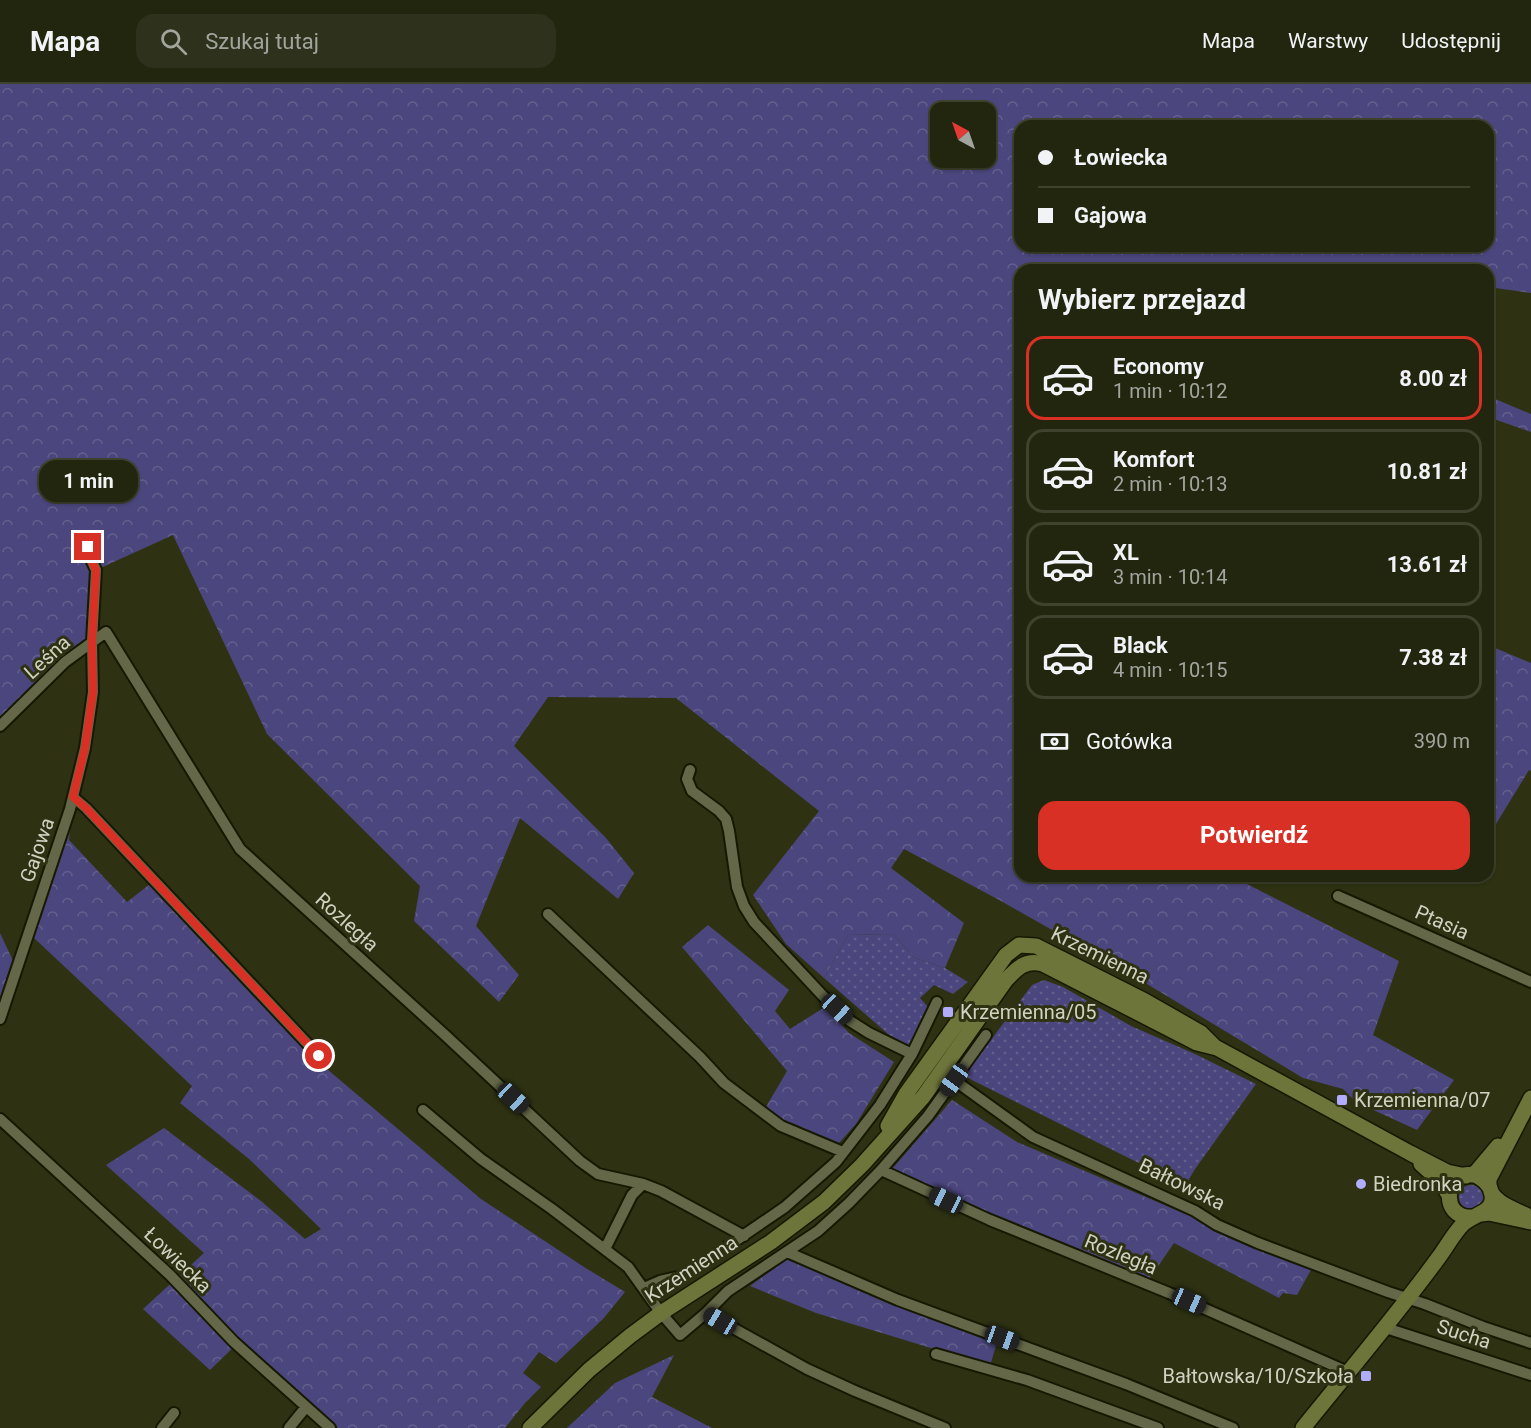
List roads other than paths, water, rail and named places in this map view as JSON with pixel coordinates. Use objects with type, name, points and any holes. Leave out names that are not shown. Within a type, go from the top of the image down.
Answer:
[{"type":"main road","name":"Krzemienna","points":[[530,1428],[589,1370],[661,1313],[771,1242],[824,1202],[862,1165],[876,1147],[906,1094],[1006,955],[1019,945],[1036,946],[1144,1001],[1202,1033],[1217,1048],[1447,1172],[1469,1175]]},
{"type":"main road","points":[[1450,1201],[1462,1216],[1478,1216],[1490,1205],[1488,1179],[1531,1098]]},
{"type":"main road","points":[[1433,1265],[1451,1220],[1450,1201],[1454,1183],[1478,1172],[1517,1122]]},
{"type":"main road","name":"Krzemienna","points":[[1410,1153],[1440,1181],[1450,1201]]},
{"type":"main road","points":[[1469,1175],[1479,1177],[1490,1189],[1494,1198],[1531,1220]]},
{"type":"main road","points":[[1303,1428],[1386,1328],[1463,1224],[1490,1213],[1531,1220]]},
{"type":"street","name":"Gajowa","points":[[0,1019],[73,797],[85,748],[93,692],[92,641],[96,570],[88,553],[88,547]]},
{"type":"street","name":"Rozległa","points":[[92,641],[106,632],[240,849],[580,1161],[598,1174],[643,1184],[661,1191],[744,1236]]},
{"type":"street","name":"Leśna","points":[[0,726],[65,662],[92,641]]},
{"type":"street","points":[[690,770],[687,779],[689,787],[726,819],[737,887],[744,906],[754,922],[823,996],[850,1021],[912,1054]]},
{"type":"street","points":[[73,797],[86,808],[319,1056]]},
{"type":"street","name":"Ptasia","points":[[1338,896],[1531,982]]},
{"type":"street","points":[[548,914],[700,1057],[724,1083],[781,1126],[843,1152]]},
{"type":"street","points":[[644,1288],[660,1281],[682,1276],[744,1236],[785,1207],[836,1162],[880,1105],[912,1054],[937,1002]]},
{"type":"street","points":[[423,1110],[481,1159],[628,1267],[680,1335],[728,1291],[818,1231],[849,1203],[928,1116],[986,1035]]},
{"type":"street","name":"Bałtowska","points":[[954,1080],[1034,1137],[1195,1211],[1217,1225],[1258,1243],[1406,1299],[1531,1342]]},
{"type":"street","name":"Łowiecka","points":[[0,1119],[170,1275],[234,1342],[330,1428]]},
{"type":"street","name":"Rozległa","points":[[881,1170],[990,1220],[1168,1293],[1348,1372]]},
{"type":"street","points":[[605,1250],[632,1195],[643,1184]]},
{"type":"street","points":[[787,1252],[898,1300],[1126,1384],[1233,1428]]},
{"type":"street","points":[[706,1313],[807,1369],[945,1428]]},
{"type":"street","name":"Sucha","points":[[1386,1328],[1531,1375]]},
{"type":"street","points":[[936,1354],[1027,1380],[1158,1428]]},
{"type":"street","points":[[290,1428],[306,1407]]},
{"type":"street","points":[[162,1428],[174,1413]]},
{"type":"place","name":"Krzemienna/05","points":[[948,1012]]},
{"type":"place","name":"Krzemienna/07","points":[[1342,1100]]},
{"type":"place","name":"Biedronka","points":[[1361,1184]]},
{"type":"place","name":"Bałtowska/10/Szkoła","points":[[1366,1376]]}]
